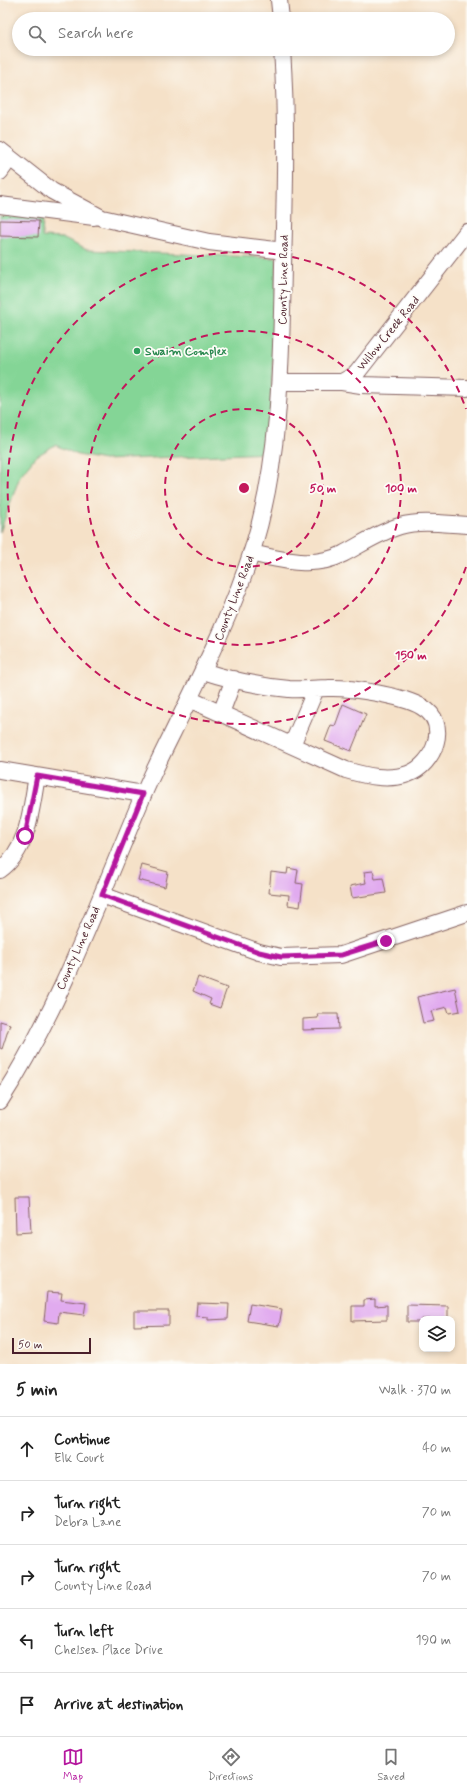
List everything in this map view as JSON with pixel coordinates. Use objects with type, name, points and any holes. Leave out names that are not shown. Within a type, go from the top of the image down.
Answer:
[{"type":"street","points":[[280,0],[281,12]]},
{"type":"street","name":"County Line Road","points":[[0,1101],[46,1020],[102,895],[143,794],[215,646],[251,553],[264,510],[271,471],[281,382],[286,109],[282,56]]},
{"type":"street","points":[[0,172],[5,154],[52,191],[102,218]]},
{"type":"street","points":[[0,205],[102,218],[209,242],[284,251]]},
{"type":"street","name":"Willow Creek Road","points":[[342,382],[356,374],[467,232]]},
{"type":"street","points":[[281,382],[342,382],[361,385],[467,388]]},
{"type":"street","points":[[251,553],[301,562],[323,560],[342,555],[381,532],[402,525],[420,523],[467,524]]},
{"type":"street","points":[[189,699],[346,770],[366,776],[388,778],[409,774],[422,765],[434,750],[438,733],[434,718],[424,707],[411,702],[367,692],[329,688],[289,689],[234,679],[203,671]]},
{"type":"street","points":[[221,713],[234,679]]},
{"type":"street","points":[[292,745],[316,689]]},
{"type":"street","points":[[0,770],[143,794]]},
{"type":"street","points":[[0,870],[18,851],[25,836],[37,776]]},
{"type":"street","points":[[102,895],[259,952],[281,957],[341,955],[467,913]]},
{"type":"green space","name":"Swaim Complex","points":[[0,216],[43,218],[42,237],[62,238],[87,250],[277,258],[269,453],[104,460],[78,455],[55,445],[35,457],[20,476],[0,532]]},
{"type":"building","points":[[0,220],[39,221],[38,237],[0,236]]},
{"type":"building","points":[[343,704],[366,714],[351,751],[325,741],[331,725],[335,726]]},
{"type":"building","points":[[142,865],[168,872],[165,887],[138,880]]},
{"type":"building","points":[[288,868],[298,870],[296,883],[303,884],[300,907],[288,905],[289,895],[269,893],[271,872],[287,874]]},
{"type":"building","points":[[373,871],[375,879],[383,878],[386,893],[352,898],[350,886],[366,883],[364,872]]},
{"type":"building","points":[[198,977],[227,988],[220,1008],[209,1004],[211,999],[193,991]]},
{"type":"building","points":[[455,988],[460,1011],[449,1013],[447,1007],[431,1011],[434,1021],[423,1023],[417,997]]},
{"type":"building","points":[[317,1014],[338,1014],[339,1029],[303,1030],[303,1019],[318,1018]]},
{"type":"building","points":[[0,1021],[10,1024],[2,1049],[0,1048]]},
{"type":"building","points":[[15,1197],[29,1197],[31,1232],[16,1233]]},
{"type":"building","points":[[47,1292],[62,1293],[61,1300],[86,1303],[84,1315],[59,1312],[58,1323],[44,1321]]},
{"type":"building","points":[[375,1299],[375,1306],[387,1305],[387,1320],[352,1321],[352,1306],[364,1306],[364,1300]]},
{"type":"building","points":[[197,1303],[229,1304],[228,1319],[208,1320],[208,1317],[196,1316]]},
{"type":"building","points":[[250,1304],[282,1309],[279,1326],[247,1321]]},
{"type":"building","points":[[407,1305],[448,1306],[448,1316],[419,1316],[419,1322],[407,1322]]},
{"type":"building","points":[[134,1311],[169,1311],[169,1325],[134,1326]]},
{"type":"place","name":"Swaim Complex","points":[[137,351]]},
{"type":"route","points":[[25,836],[37,776],[143,794],[102,895],[259,952],[281,957],[341,955],[386,941]]}]
